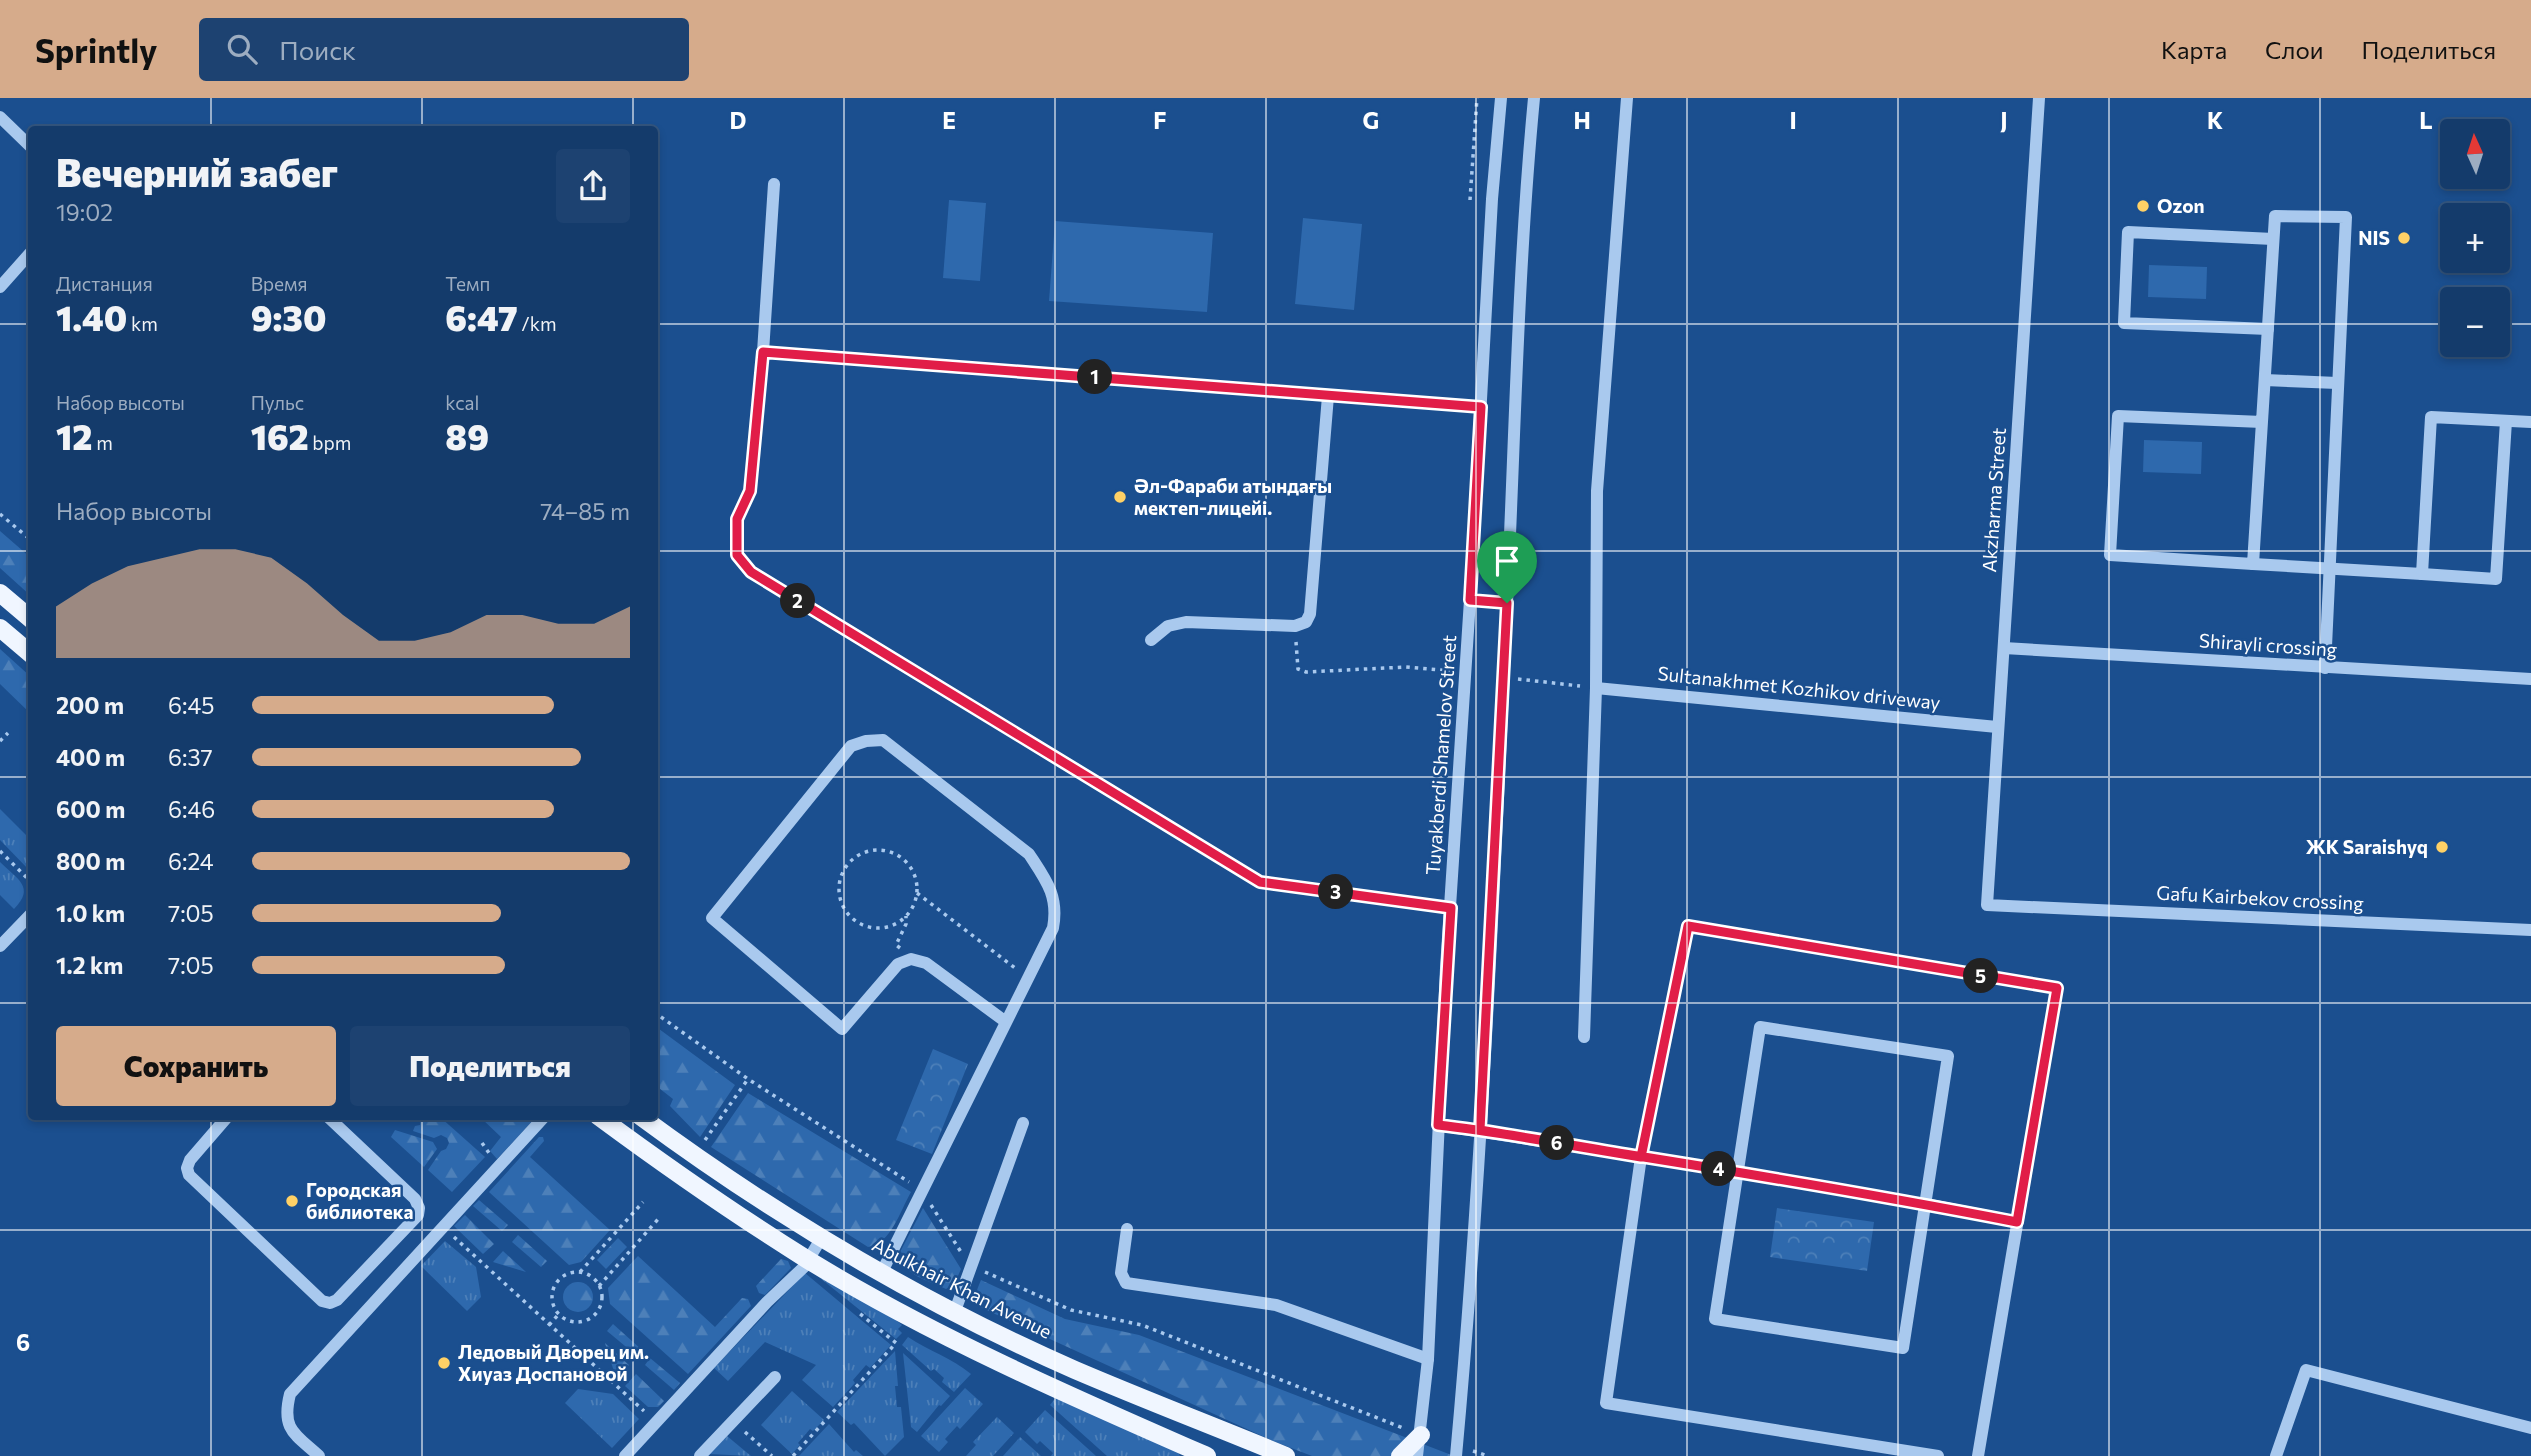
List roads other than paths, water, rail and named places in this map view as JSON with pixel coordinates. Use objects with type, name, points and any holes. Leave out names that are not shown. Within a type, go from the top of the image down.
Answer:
[{"type":"main road","points":[[0,593],[28,618]]},
{"type":"main road","points":[[0,628],[28,652]]},
{"type":"main road","points":[[603,1120],[680,1177],[809,1260],[925,1324],[1056,1389],[1206,1456]]},
{"type":"main road","name":"Abulkhair Khan Avenue","points":[[645,1120],[694,1156],[822,1237],[955,1311],[1073,1369],[1286,1456]]},
{"type":"main road","points":[[1400,1456],[1421,1435]]},
{"type":"street","name":"Tuyakberdi Shamelov Street","points":[[1417,1456],[1428,1359],[1438,1125],[1491,212],[1501,98]]},
{"type":"street","points":[[1456,1451],[1480,1130],[1524,203],[1534,98]]},
{"type":"street","points":[[1584,1037],[1596,688],[1597,491],[1627,98]]},
{"type":"street","name":"Akzharma Street","points":[[1987,905],[2039,98]]},
{"type":"street","points":[[0,117],[28,144]]},
{"type":"street","points":[[774,184],[763,352],[750,491],[737,519],[737,555],[751,572],[1260,882],[1451,908]]},
{"type":"street","points":[[2253,565],[2274,216],[2346,217],[2325,668]]},
{"type":"street","points":[[2267,329],[2124,323],[2127,232],[2273,239]]},
{"type":"street","points":[[0,287],[28,256]]},
{"type":"street","points":[[763,352],[1481,407]]},
{"type":"street","points":[[2265,380],[2337,383]]},
{"type":"street","points":[[1151,640],[1168,626],[1186,622],[1295,626],[1306,622],[1310,614],[1328,396]]},
{"type":"street","points":[[2262,422],[2118,416],[2110,555],[2496,579],[2505,421]]},
{"type":"street","points":[[2422,574],[2431,417],[2531,422]]},
{"type":"street","points":[[1470,600],[1507,603]]},
{"type":"street","name":"Shirayli crossing","points":[[2004,648],[2531,680]]},
{"type":"street","name":"Sultanakhmet Kozhikov driveway","points":[[1596,688],[1997,727]]},
{"type":"street","points":[[882,1272],[1053,928],[1056,912],[1054,897],[1045,878],[1028,854],[883,740],[866,741],[851,746],[712,918],[842,1029],[898,964],[911,959],[926,963],[1006,1022]]},
{"type":"street","name":"Gafu Kairbekov crossing","points":[[1987,905],[2531,930]]},
{"type":"street","points":[[0,946],[28,917]]},
{"type":"street","points":[[1938,1456],[1606,1404],[1641,1157],[1688,926],[2057,988],[1978,1456]]},
{"type":"street","points":[[1760,1027],[1948,1056],[1925,1204],[1903,1348],[1715,1319],[1760,1027]]},
{"type":"street","points":[[225,1120],[190,1160],[187,1168],[189,1175],[322,1301],[330,1303],[337,1300],[418,1215],[419,1208],[415,1199],[331,1120]]},
{"type":"street","points":[[319,1456],[291,1431],[285,1415],[289,1394],[541,1120]]},
{"type":"street","points":[[955,1311],[1023,1123]]},
{"type":"street","points":[[1438,1125],[1738,1172]]},
{"type":"street","points":[[1925,1204],[2017,1222]]},
{"type":"street","points":[[1128,1229],[1121,1273],[1126,1283],[1276,1305],[1428,1359]]},
{"type":"street","points":[[625,1456],[809,1260],[822,1237]]},
{"type":"street","points":[[2276,1456],[2306,1370],[2531,1428]]},
{"type":"street","points":[[700,1456],[775,1377]]},
{"type":"place","name":"Ozon","points":[[2143,206]]},
{"type":"place","name":"NIS","points":[[2404,238]]},
{"type":"place","name":"Әл-Фараби атындағы мектеп-лицейі.","points":[[1120,497]]},
{"type":"place","name":"ЖК Saraishyq","points":[[2442,847]]},
{"type":"place","name":"Городская библиотека","points":[[292,1201]]},
{"type":"place","name":"Ледовый Дворец им. Хиуаз Доспановой","points":[[444,1363]]}]
